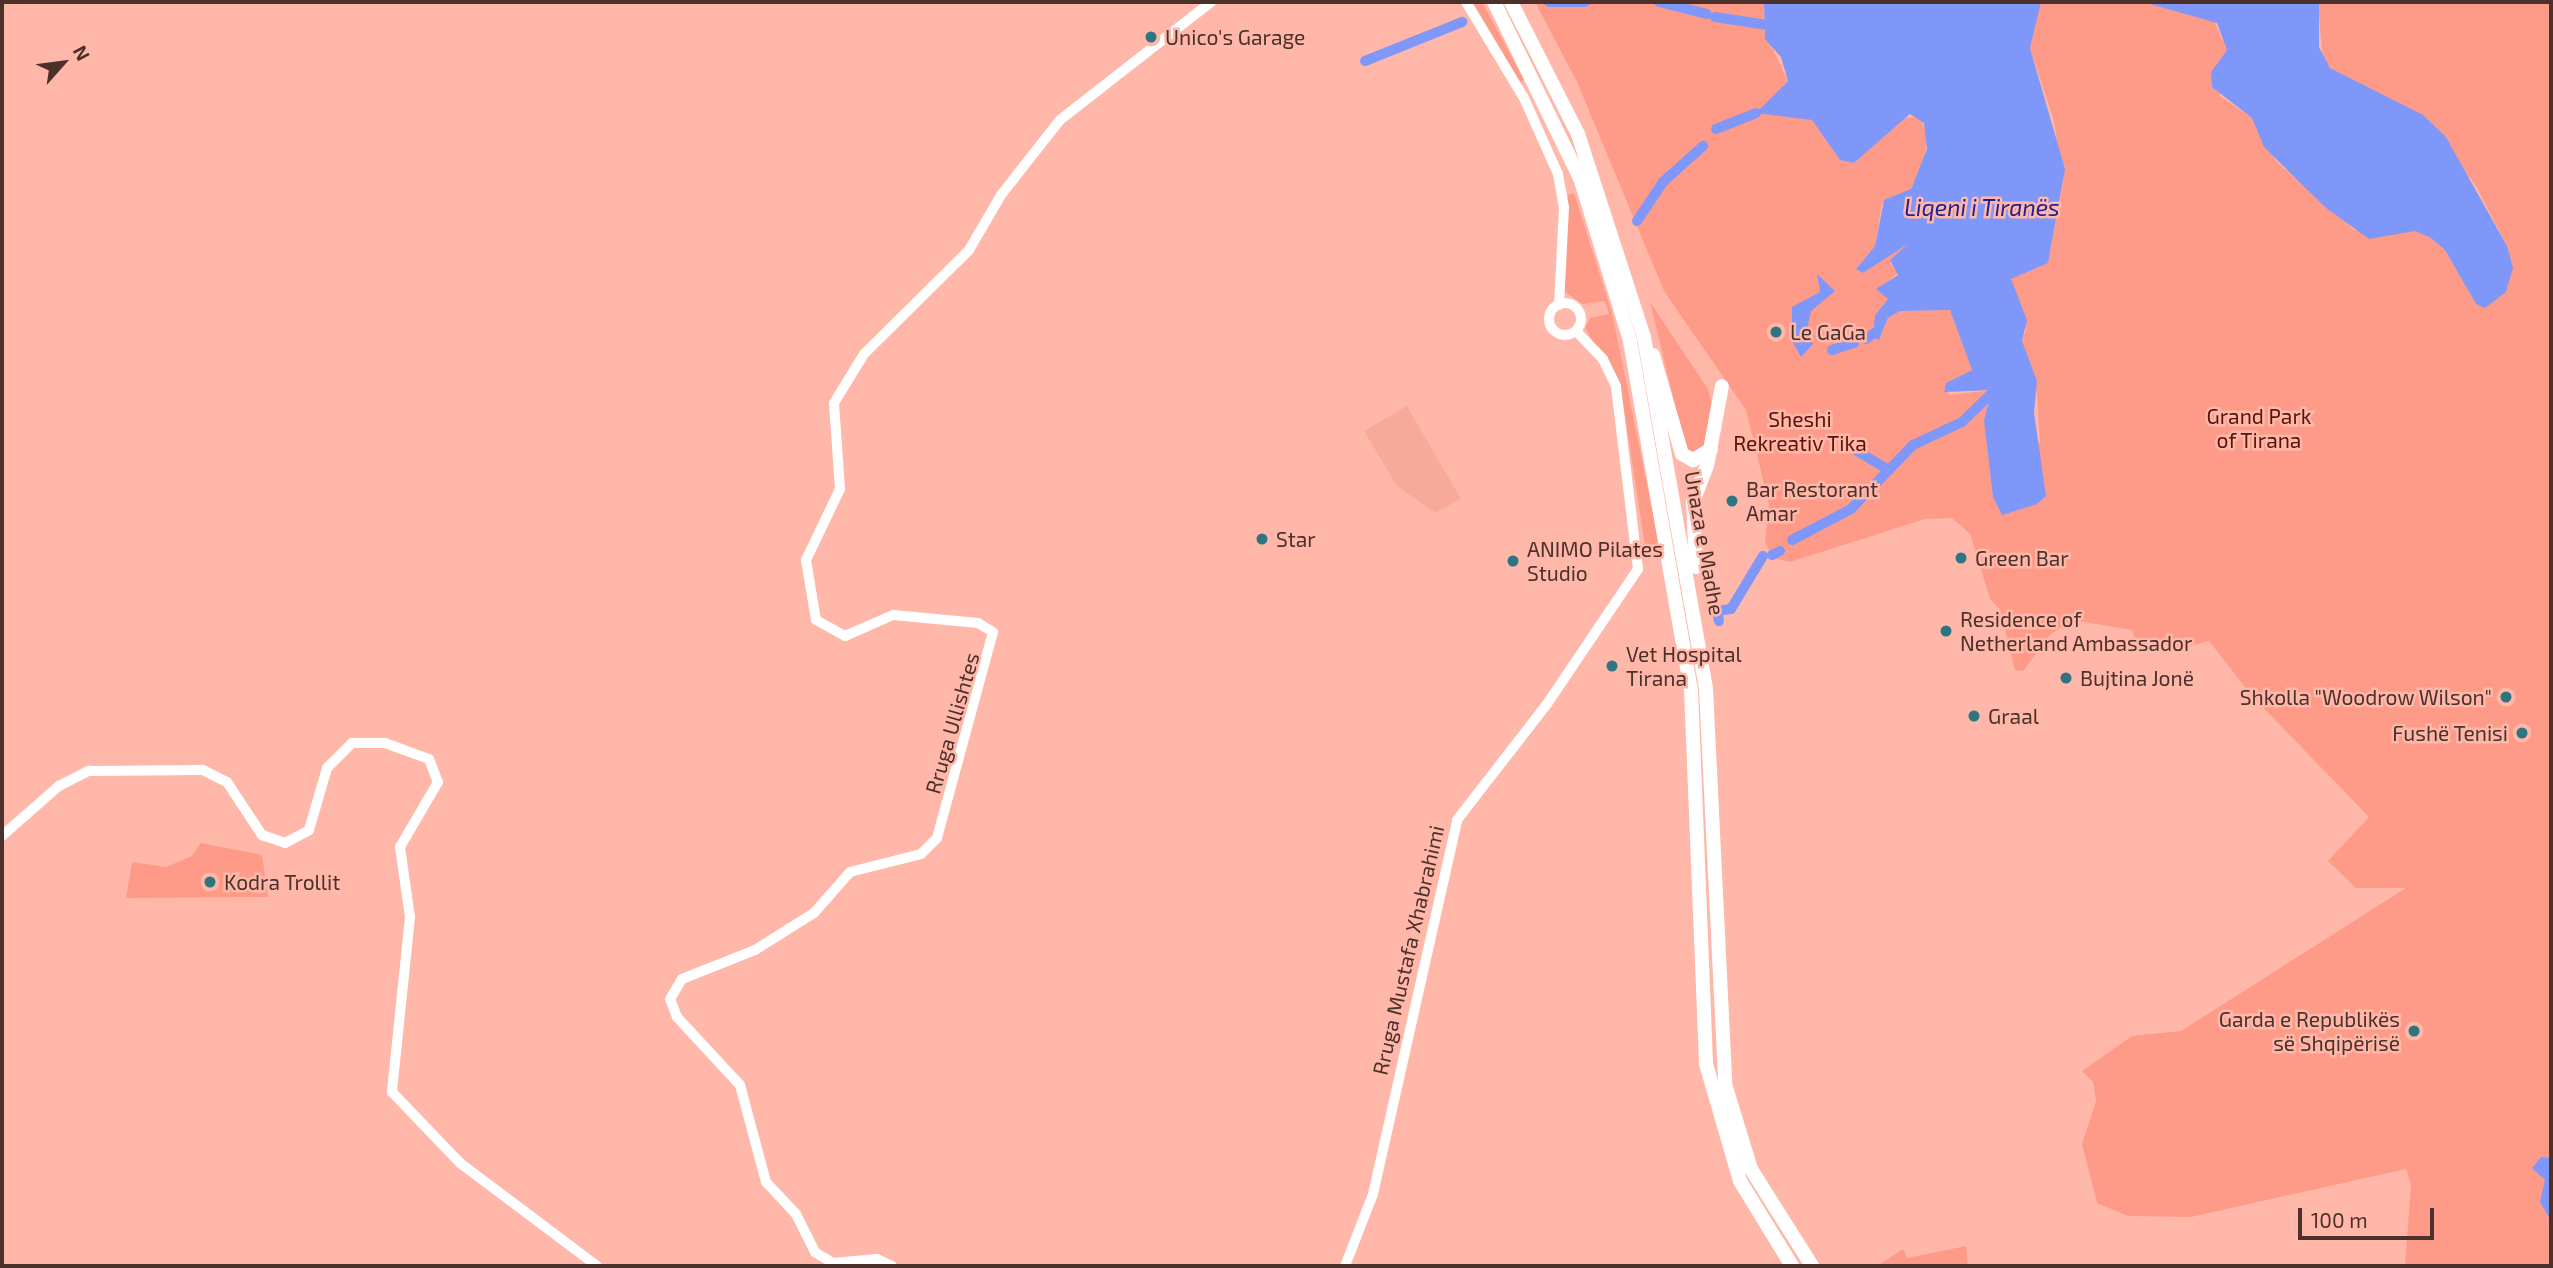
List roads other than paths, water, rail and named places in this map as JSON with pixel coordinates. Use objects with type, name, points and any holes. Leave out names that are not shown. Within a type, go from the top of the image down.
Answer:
[{"type":"highway","name":"Unaza e Madhe","points":[[1494,2],[1580,178],[1630,341],[1691,689],[1706,1064],[1740,1181],[1792,1266]]},
{"type":"highway","name":"Unaza e Madhe","points":[[1511,2],[1589,162],[1647,346],[1692,582],[1715,791],[1718,1030],[1725,1084],[1751,1169],[1812,1266]]},
{"type":"highway","points":[[1647,346],[1660,365],[1682,454],[1693,460],[1711,449]]},
{"type":"highway","points":[[1692,582],[1693,502],[1711,449],[1722,386]]},
{"type":"street","name":"Rruga Ullishtes","points":[[892,1266],[877,1259],[833,1263],[816,1252],[803,1224],[766,1182],[740,1085],[677,1017],[670,999],[682,979],[755,950],[814,913],[850,872],[921,854],[937,838],[993,632],[978,623],[892,615],[845,636],[816,620],[806,560],[840,489],[834,403],[864,354],[969,250],[1001,195],[1060,121],[1211,2]]},
{"type":"street","points":[[1466,2],[1524,98],[1562,189],[1559,305],[1550,314],[1552,328],[1564,335],[1576,331],[1578,309],[1559,305]]},
{"type":"street","name":"Rruga Mustafa Xhabrahimi","points":[[1345,1266],[1373,1194],[1457,820],[1547,704],[1638,569],[1616,386],[1603,359],[1576,331]]},
{"type":"street","points":[[2,836],[59,786],[89,771],[203,770],[227,782],[262,835],[285,843],[309,830],[327,768],[352,743],[384,743],[429,759],[438,782],[400,847],[410,917],[392,1092],[460,1163],[597,1266]]},
{"type":"water","name":"Liqeni i Tiranës","points":[[1764,2],[2041,2],[2030,48],[2065,169],[2048,263],[2011,279],[2027,320],[2022,341],[2037,381],[2034,413],[2046,496],[2037,504],[2002,515],[1993,497],[1984,420],[1992,390],[1944,392],[1946,383],[1972,370],[1950,310],[1900,311],[1888,318],[1879,340],[1873,338],[1875,315],[1888,299],[1876,289],[1898,275],[1890,260],[1908,244],[1863,273],[1856,269],[1875,246],[1884,200],[1911,189],[1927,149],[1924,123],[1910,114],[1854,163],[1840,160],[1812,120],[1756,113],[1788,81],[1781,57],[1765,39]]},
{"type":"water","points":[[2143,2],[2319,2],[2319,47],[2330,68],[2423,115],[2446,137],[2507,246],[2513,268],[2506,292],[2485,308],[2476,304],[2445,250],[2431,238],[2415,231],[2369,239],[2326,208],[2264,147],[2252,118],[2212,87],[2211,72],[2227,50],[2217,23]]},
{"type":"water","points":[[1817,274],[1835,291],[1811,311],[1807,329],[1813,344],[1801,357],[1792,341],[1792,307],[1820,292]]},
{"type":"water","points":[[2541,1157],[2551,1158],[2551,1221],[2540,1202],[2545,1180],[2532,1168]]},
{"type":"waterway","points":[[1549,2],[1585,2]]},
{"type":"waterway","points":[[1659,2],[1707,14]]},
{"type":"waterway","points":[[1715,17],[1767,25]]},
{"type":"waterway","points":[[1365,61],[1462,22]]},
{"type":"waterway","points":[[1716,129],[1756,113]]},
{"type":"waterway","points":[[1637,221],[1663,182],[1703,146]]},
{"type":"waterway","points":[[1866,339],[1874,333]]},
{"type":"waterway","points":[[1832,350],[1854,343]]},
{"type":"waterway","points":[[1792,540],[1851,509],[1913,445],[1962,422],[1993,392]]},
{"type":"waterway","points":[[1857,451],[1887,469]]},
{"type":"waterway","points":[[1772,555],[1780,551]]},
{"type":"waterway","points":[[1719,621],[1717,611],[1731,609],[1763,556]]},
{"type":"place","name":"Unico's Garage","points":[[1151,37]]},
{"type":"place","name":"Le GaGa","points":[[1776,332]]},
{"type":"place","name":"Bar Restorant Amar","points":[[1732,501]]},
{"type":"place","name":"Star","points":[[1262,539]]},
{"type":"place","name":"Green Bar","points":[[1961,558]]},
{"type":"place","name":"ANIMO Pilates Studio","points":[[1513,561]]},
{"type":"place","name":"Residence of Netherland Ambassador","points":[[1946,631]]},
{"type":"place","name":"Vet Hospital Tirana","points":[[1612,666]]},
{"type":"place","name":"Bujtina Jonë","points":[[2066,678]]},
{"type":"place","name":"Shkolla \"Woodrow Wilson\"","points":[[2506,697]]},
{"type":"place","name":"Graal","points":[[1974,716]]},
{"type":"place","name":"Fushë Tenisi","points":[[2522,733]]},
{"type":"place","name":"Kodra Trollit","points":[[210,882]]},
{"type":"place","name":"Garda e Republikës së Shqipërisë","points":[[2414,1031]]},
{"type":"park label","name":"Grand Park of Tirana","points":[[2259,428]]},
{"type":"park label","name":"Sheshi Rekreativ Tika","points":[[1800,431]]}]
